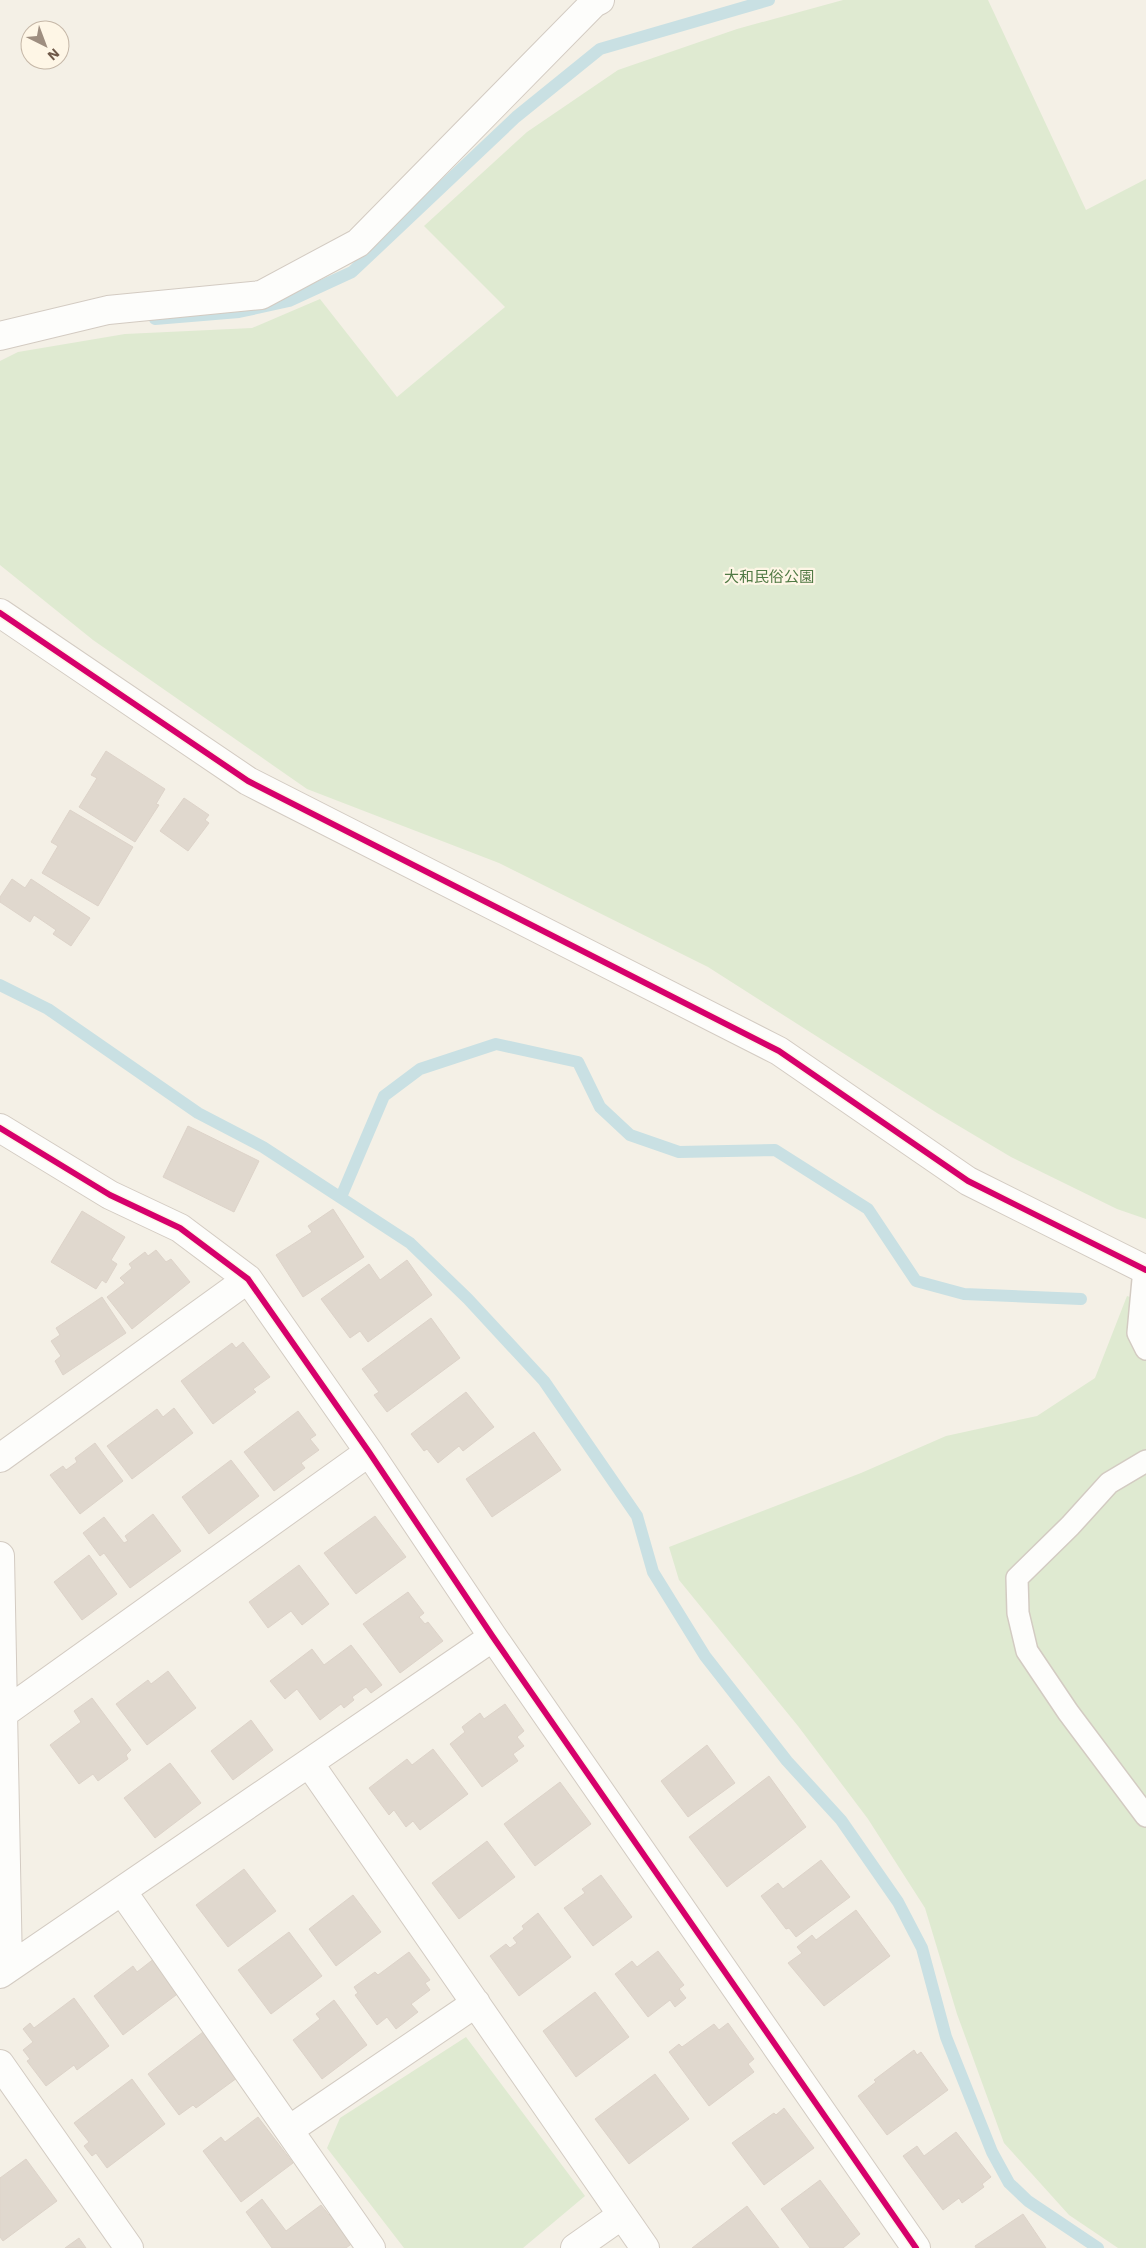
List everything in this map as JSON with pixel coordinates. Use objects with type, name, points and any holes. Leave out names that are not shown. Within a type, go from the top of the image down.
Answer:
[{"type":"street","points":[[0,336],[108,310],[261,295],[358,243],[594,3],[600,0]]},
{"type":"street","points":[[0,613],[248,781],[779,1051],[968,1181],[1145,1270]]},
{"type":"street","points":[[0,1128],[110,1195],[180,1228],[248,1279],[369,1452],[906,2244]]},
{"type":"street","points":[[0,1458],[248,1279]]},
{"type":"street","points":[[4,1713],[369,1452]]},
{"type":"street","points":[[0,1556],[4,1713],[4,1971]]},
{"type":"street","points":[[4,1971],[493,1637]]},
{"type":"street","points":[[309,1763],[646,2248]]},
{"type":"street","points":[[122,1891],[371,2248]]},
{"type":"street","points":[[289,2130],[476,2003]]},
{"type":"street","points":[[0,2064],[129,2248]]},
{"type":"street","points":[[575,2248],[622,2215]]},
{"type":"lane","points":[[1145,1270],[1138,1333],[1146,1349]]},
{"type":"lane","points":[[1146,1461],[1109,1483],[1070,1526],[1017,1578],[1018,1613],[1027,1651],[1068,1712],[1146,1816]]},
{"type":"green space","name":"大和民俗公園","points":[[843,0],[988,0],[1086,210],[1146,179],[1146,1219],[1117,1209],[1011,1157],[937,1113],[708,967],[499,863],[307,789],[93,640],[0,565],[0,361],[18,352],[125,334],[252,328],[320,299],[397,397],[505,307],[424,226],[527,132],[618,70],[737,29]]},
{"type":"green space","points":[[1127,1296],[1146,1302],[1146,2248],[1118,2248],[1069,2215],[1004,2143],[957,2014],[925,1908],[868,1819],[798,1726],[679,1580],[669,1547],[861,1473],[946,1436],[1037,1416],[1095,1378]]},
{"type":"green space","points":[[466,2037],[585,2196],[523,2248],[404,2248],[327,2148],[340,2118]]},
{"type":"building","points":[[106,751],[165,789],[156,804],[159,805],[135,842],[79,807],[97,778],[91,775]]},
{"type":"building","points":[[184,798],[209,815],[205,820],[209,823],[188,851],[160,831]]},
{"type":"building","points":[[70,810],[133,847],[98,906],[42,873],[58,846],[51,842]]},
{"type":"building","points":[[12,879],[25,888],[31,879],[90,918],[71,946],[53,934],[56,930],[34,915],[30,922],[0,902],[0,897]]},
{"type":"building","points":[[188,1126],[259,1161],[234,1212],[163,1177]]},
{"type":"building","points":[[333,1209],[364,1257],[303,1297],[276,1255],[312,1232],[308,1226]]},
{"type":"building","points":[[82,1211],[125,1237],[111,1260],[117,1264],[106,1283],[102,1280],[96,1289],[51,1262]]},
{"type":"building","points":[[156,1250],[166,1262],[171,1259],[190,1282],[132,1329],[107,1297],[125,1283],[120,1278],[132,1268],[129,1264],[145,1252],[148,1256]]},
{"type":"building","points":[[407,1260],[432,1295],[368,1342],[360,1331],[350,1338],[321,1299],[369,1264],[380,1280]]},
{"type":"building","points":[[102,1297],[126,1333],[63,1375],[55,1361],[61,1356],[51,1341],[60,1335],[56,1328]]},
{"type":"building","points":[[431,1318],[460,1358],[387,1412],[374,1395],[379,1392],[362,1369]]},
{"type":"building","points":[[243,1342],[270,1377],[253,1389],[256,1392],[213,1424],[181,1381],[232,1343],[236,1348]]},
{"type":"building","points":[[466,1392],[494,1427],[463,1451],[459,1446],[438,1463],[427,1449],[424,1451],[411,1434]]},
{"type":"building","points":[[174,1408],[193,1433],[132,1479],[107,1446],[157,1409],[163,1417]]},
{"type":"building","points":[[298,1411],[316,1435],[310,1439],[319,1450],[301,1463],[305,1468],[274,1491],[244,1452]]},
{"type":"building","points":[[534,1432],[561,1470],[492,1517],[466,1479]]},
{"type":"building","points":[[95,1443],[123,1481],[80,1514],[50,1475],[63,1466],[66,1470],[77,1462],[75,1458]]},
{"type":"building","points":[[231,1460],[259,1496],[209,1534],[182,1497]]},
{"type":"building","points":[[153,1514],[181,1551],[130,1588],[104,1553],[100,1556],[83,1533],[104,1517],[124,1543],[128,1541],[125,1536]]},
{"type":"building","points":[[375,1516],[406,1557],[356,1594],[324,1553]]},
{"type":"building","points":[[89,1555],[117,1594],[82,1620],[54,1582]]},
{"type":"building","points":[[299,1565],[329,1604],[302,1625],[291,1611],[268,1628],[249,1602]]},
{"type":"building","points":[[408,1592],[424,1613],[419,1617],[425,1624],[428,1622],[443,1641],[400,1673],[363,1624]]},
{"type":"building","points":[[351,1645],[382,1685],[371,1693],[366,1687],[352,1697],[354,1700],[344,1708],[341,1704],[320,1720],[297,1689],[285,1699],[270,1681],[312,1649],[324,1665]]},
{"type":"building","points":[[168,1671],[196,1708],[147,1745],[116,1704],[148,1680],[151,1684]]},
{"type":"building","points":[[92,1698],[131,1750],[126,1755],[128,1759],[98,1781],[93,1774],[79,1784],[50,1745],[81,1722],[74,1711]]},
{"type":"building","points":[[505,1704],[524,1731],[517,1737],[524,1746],[513,1754],[518,1761],[482,1787],[450,1744],[465,1732],[462,1727],[480,1713],[484,1719]]},
{"type":"building","points":[[251,1720],[273,1750],[233,1780],[211,1751]]},
{"type":"building","points":[[707,1745],[735,1783],[688,1817],[661,1781]]},
{"type":"building","points":[[433,1749],[468,1794],[420,1830],[413,1821],[406,1827],[394,1810],[389,1815],[369,1788],[407,1759],[412,1765]]},
{"type":"building","points":[[170,1763],[201,1803],[155,1838],[124,1798]]},
{"type":"building","points":[[769,1776],[806,1827],[727,1887],[689,1837]]},
{"type":"building","points":[[560,1782],[591,1824],[535,1866],[504,1824]]},
{"type":"building","points":[[487,1841],[515,1877],[459,1919],[432,1883]]},
{"type":"building","points":[[821,1860],[850,1897],[796,1937],[789,1928],[786,1929],[761,1896],[778,1883],[783,1889]]},
{"type":"building","points":[[244,1869],[276,1911],[228,1947],[196,1905]]},
{"type":"building","points":[[601,1875],[632,1917],[593,1946],[564,1908],[585,1893],[582,1889]]},
{"type":"building","points":[[353,1895],[381,1932],[336,1966],[309,1929]]},
{"type":"building","points":[[856,1910],[890,1956],[824,2006],[788,1963],[802,1953],[797,1947],[812,1935],[816,1940]]},
{"type":"building","points":[[538,1913],[571,1957],[519,1996],[490,1956],[506,1944],[510,1948],[517,1943],[513,1938],[524,1929],[522,1926]]},
{"type":"building","points":[[289,1932],[322,1976],[271,2014],[238,1970]]},
{"type":"building","points":[[658,1951],[684,1985],[679,1989],[686,1998],[675,2007],[670,2000],[648,2017],[615,1974],[632,1961],[637,1967]]},
{"type":"building","points":[[409,1952],[430,1980],[425,1983],[430,1990],[411,2004],[418,2012],[396,2029],[387,2017],[377,2025],[355,1995],[358,1993],[354,1987],[375,1972],[378,1975]]},
{"type":"building","points":[[155,1958],[180,1992],[123,2035],[94,1996],[133,1966],[137,1972]]},
{"type":"building","points":[[595,1992],[629,2037],[576,2077],[543,2031]]},
{"type":"building","points":[[74,1998],[109,2046],[77,2070],[74,2065],[46,2086],[27,2061],[30,2059],[23,2050],[33,2042],[23,2029],[30,2023],[34,2028]]},
{"type":"building","points":[[334,2000],[367,2045],[322,2079],[293,2040],[320,2019],[316,2014]]},
{"type":"building","points":[[728,2023],[754,2059],[748,2064],[754,2072],[709,2106],[669,2052],[679,2044],[682,2047],[714,2024],[719,2030]]},
{"type":"building","points":[[203,2032],[237,2078],[196,2108],[193,2105],[179,2115],[148,2074]]},
{"type":"building","points":[[914,2050],[917,2055],[921,2052],[948,2090],[887,2135],[858,2096],[876,2082],[874,2080]]},
{"type":"building","points":[[655,2074],[689,2119],[629,2164],[595,2119]]},
{"type":"building","points":[[132,2079],[165,2124],[107,2168],[96,2153],[92,2156],[84,2146],[89,2142],[74,2123]]},
{"type":"building","points":[[784,2108],[814,2148],[764,2185],[732,2143]]},
{"type":"building","points":[[258,2117],[293,2163],[241,2202],[203,2151],[221,2137],[225,2142]]},
{"type":"building","points":[[956,2132],[991,2177],[982,2184],[984,2187],[962,2203],[959,2198],[943,2210],[903,2156],[917,2146],[924,2156]]},
{"type":"building","points":[[26,2159],[57,2201],[3,2241],[0,2237],[0,2178]]},
{"type":"building","points":[[820,2180],[860,2234],[843,2248],[810,2248],[781,2209]]},
{"type":"building","points":[[262,2199],[286,2231],[321,2205],[329,2215],[332,2212],[354,2242],[346,2248],[272,2248],[246,2212]]},
{"type":"building","points":[[747,2206],[779,2248],[692,2248]]},
{"type":"building","points":[[1023,2214],[1046,2248],[976,2248],[975,2246]]},
{"type":"building","points":[[79,2238],[86,2248],[65,2248]]},
{"type":"waterway","points":[[155,319],[239,312],[289,301],[352,272],[516,117],[600,49],[769,0]]},
{"type":"waterway","points":[[0,985],[48,1009],[198,1113],[263,1147],[410,1243],[468,1299],[544,1381],[637,1516],[653,1572],[705,1656],[787,1761],[841,1820],[898,1902],[922,1948],[946,2037],[992,2152],[1009,2183],[1028,2201],[1098,2248]]},
{"type":"waterway","points":[[341,1197],[384,1096],[420,1069],[496,1044],[578,1062],[600,1107],[630,1135],[679,1152],[775,1150],[868,1209],[916,1281],[964,1294],[1081,1299]]},
{"type":"cycle path","points":[[0,613],[248,781],[779,1051],[968,1181],[1146,1270]]},
{"type":"cycle path","points":[[0,1128],[110,1195],[180,1228],[248,1279],[916,2248]]}]
